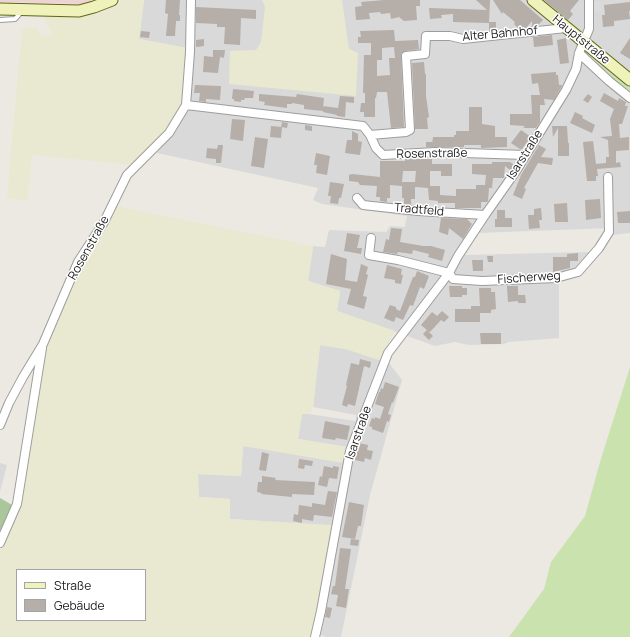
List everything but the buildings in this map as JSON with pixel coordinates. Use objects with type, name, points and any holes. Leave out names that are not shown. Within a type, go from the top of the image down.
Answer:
[{"type":"main road","points":[[0,9],[79,11],[112,0]]},
{"type":"main road","name":"Hauptstraße","points":[[533,0],[566,28],[582,48],[630,80]]},
{"type":"street","name":"Rosenstraße","points":[[0,425],[9,403],[23,376],[43,344],[78,262],[104,222],[127,174],[169,133],[186,105],[190,52],[191,0]]},
{"type":"street","name":"Isarstraße","points":[[315,637],[350,451],[388,353],[449,273],[458,256],[516,171],[566,90],[576,69],[589,29],[589,0]]},
{"type":"street","name":"Alter Bahnhof","points":[[370,135],[406,132],[410,130],[406,56],[425,54],[426,36],[450,36],[463,39],[566,28]]},
{"type":"street","points":[[582,48],[609,81],[630,98]]},
{"type":"street","name":"Rosenstraße","points":[[186,105],[363,126],[370,135],[376,148],[383,155],[435,152],[525,155]]},
{"type":"street","name":"Fischerweg","points":[[449,273],[453,279],[482,281],[556,278],[578,272],[599,248],[609,232],[608,177]]},
{"type":"street","name":"Tradtfeld","points":[[357,198],[362,205],[418,211],[485,215]]},
{"type":"street","points":[[371,238],[369,255],[398,260],[449,273]]},
{"type":"street","points":[[0,543],[17,504],[43,344]]},
{"type":"lane","points":[[0,20],[15,19],[24,9]]},
{"type":"shaded area","points":[[0,0],[97,0],[82,4],[0,2]]},
{"type":"shaded area","points":[[144,0],[630,0],[630,233],[612,235],[611,228],[479,233],[465,255],[589,252],[573,270],[559,276],[559,338],[509,342],[504,344],[469,345],[455,342],[435,346],[337,311],[340,291],[308,281],[313,246],[325,247],[329,230],[386,232],[390,226],[405,227],[407,216],[322,204],[313,200],[318,188],[157,153],[175,130],[186,112],[193,49],[139,39]]},
{"type":"shaded area","points":[[593,1],[600,1],[601,11],[594,12]]},
{"type":"shaded area","points":[[320,345],[346,349],[389,363],[402,380],[370,495],[341,637],[326,637],[321,635],[340,527],[230,519],[229,499],[199,497],[198,474],[241,476],[243,446],[258,448],[347,447],[298,439],[302,413],[356,421],[356,415],[313,407]]},
{"type":"shaded area","points":[[0,463],[7,465],[0,492]]},
{"type":"green space","points":[[123,0],[144,0],[139,39],[186,48],[182,104],[164,133],[133,165],[32,155],[27,201],[7,198],[22,29],[36,28],[43,36],[52,35],[44,17],[81,17],[103,12]]},
{"type":"green space","points":[[262,0],[342,0],[349,49],[358,53],[356,96],[229,84],[230,51],[256,50],[261,42],[265,7]]},
{"type":"green space","points":[[590,57],[630,88],[630,93],[617,84],[593,62]]},
{"type":"green space","points":[[115,206],[313,246],[308,281],[340,291],[337,311],[395,331],[379,360],[346,349],[320,345],[313,407],[309,414],[302,414],[298,439],[347,447],[343,463],[243,446],[241,476],[198,474],[199,497],[230,499],[230,519],[333,525],[312,637],[0,637],[0,552],[17,510],[37,408],[47,345],[80,265]]},
{"type":"green space","points":[[630,367],[630,637],[509,637],[544,589],[551,562],[585,516],[600,462]]},
{"type":"green space","points":[[0,498],[12,505],[0,532]]}]
